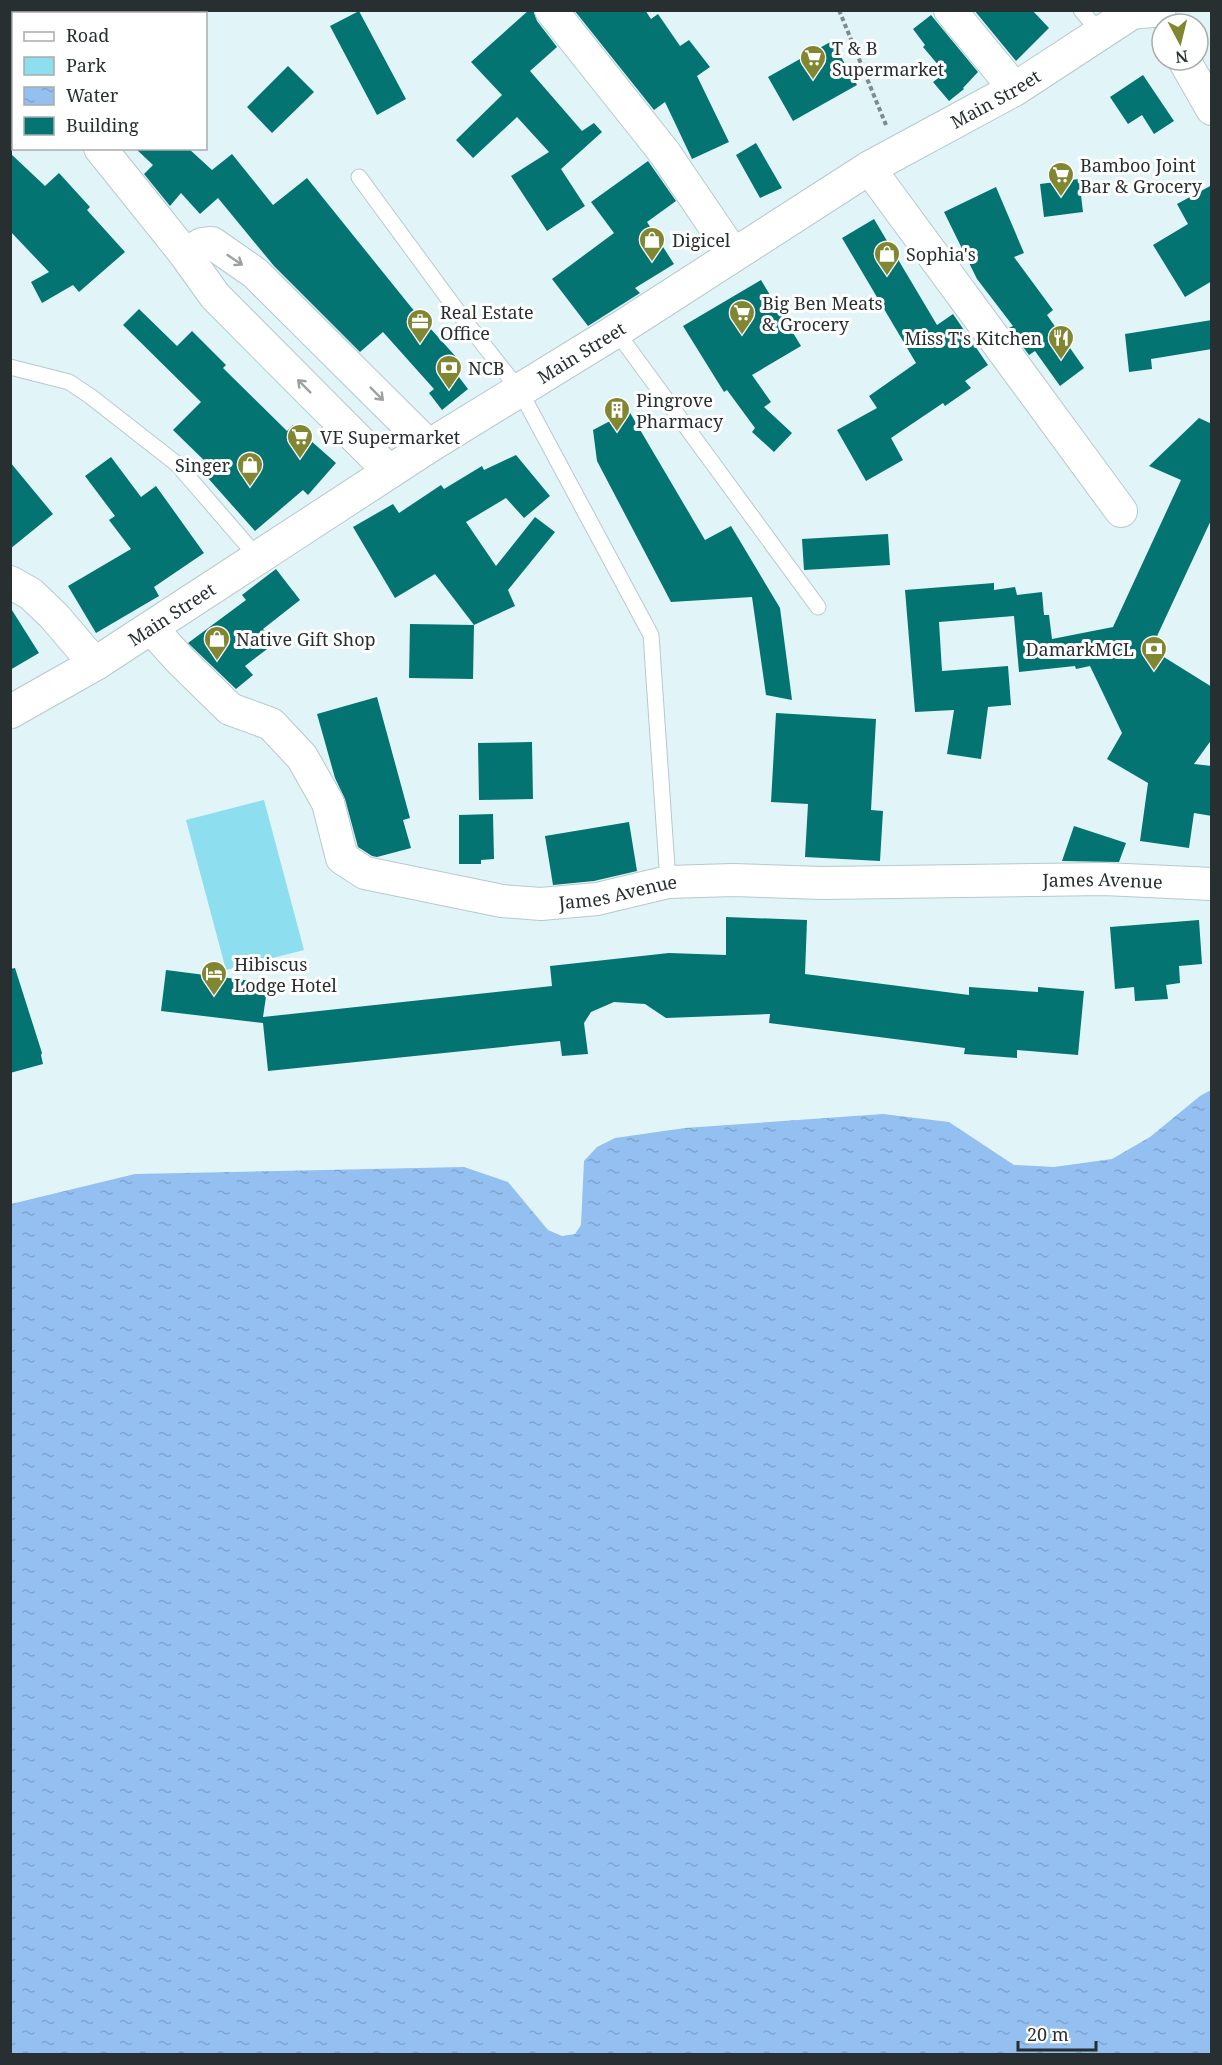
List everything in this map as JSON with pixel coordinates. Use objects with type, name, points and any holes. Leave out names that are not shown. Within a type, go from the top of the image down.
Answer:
[{"type":"street","points":[[551,10],[664,152],[734,255]]},
{"type":"street","points":[[950,10],[1015,89]]},
{"type":"street","name":"Main Street","points":[[10,712],[95,664],[429,446],[616,331],[869,168],[1015,89],[1091,22],[1143,13]]},
{"type":"street","points":[[1191,72],[1212,108]]},
{"type":"street","points":[[102,150],[185,254],[215,296],[390,472]]},
{"type":"street","points":[[869,168],[1122,510]]},
{"type":"street","points":[[185,254],[202,244],[212,243],[255,273],[429,446]]},
{"type":"street","points":[[10,582],[31,594],[95,664]]},
{"type":"street","name":"James Avenue","points":[[151,628],[230,709],[271,724],[302,757],[328,803],[342,858],[365,873],[502,901],[541,904],[597,899],[668,882],[733,880],[824,883],[1104,879],[1212,884]]},
{"type":"lane","points":[[359,177],[464,321],[520,391],[651,635],[668,882]]},
{"type":"lane","points":[[616,331],[818,607]]},
{"type":"lane","points":[[10,367],[69,382],[90,396],[177,464],[259,559]]},
{"type":"path","points":[[840,10],[898,154]]},
{"type":"green space","points":[[264,800],[304,950],[226,970],[186,820]]},
{"type":"water","points":[[1211,1090],[1211,2054],[11,2054],[11,1204],[135,1174],[464,1167],[508,1182],[548,1230],[562,1236],[575,1234],[581,1225],[584,1161],[597,1147],[615,1138],[685,1128],[883,1114],[949,1122],[1014,1165],[1054,1167],[1112,1159],[1150,1137],[1200,1096]]},
{"type":"building","points":[[529,10],[533,10],[537,21],[557,47],[530,71],[582,131],[594,123],[602,132],[561,169],[585,206],[547,231],[511,176],[549,152],[517,117],[473,158],[456,140],[502,95],[471,62]]},
{"type":"building","points":[[574,10],[645,10],[651,19],[658,14],[680,46],[689,40],[710,67],[697,76],[729,142],[692,159],[665,102],[654,110]]},
{"type":"building","points":[[974,10],[1032,10],[1049,28],[1016,61]]},
{"type":"building","points":[[359,11],[406,99],[377,115],[330,26]]},
{"type":"building","points":[[931,15],[978,72],[964,89],[949,101],[933,82],[945,73],[923,47],[925,45],[913,29]]},
{"type":"building","name":"T & B Supermarket","points":[[832,41],[857,85],[793,121],[768,77]]},
{"type":"building","points":[[288,66],[314,92],[272,133],[247,107]]},
{"type":"building","points":[[1143,75],[1174,121],[1154,134],[1142,115],[1128,124],[1110,97]]},
{"type":"building","points":[[756,143],[782,188],[760,198],[736,155]]},
{"type":"building","points":[[137,150],[190,150],[212,170],[232,154],[273,205],[307,178],[411,307],[457,358],[449,364],[468,389],[442,410],[429,393],[434,389],[383,332],[360,352],[274,266],[218,198],[200,214],[181,193],[170,206],[144,174],[153,165]]},
{"type":"building","points":[[10,153],[45,186],[59,173],[90,207],[87,210],[125,252],[79,292],[73,285],[42,303],[31,282],[49,272],[10,231]]},
{"type":"building","points":[[648,161],[676,201],[647,222],[674,264],[635,288],[640,293],[588,326],[552,279],[614,233],[591,202]]},
{"type":"building","name":"Bamboo Joint Bar & Grocery","points":[[1079,179],[1083,212],[1044,217],[1040,184]]},
{"type":"building","points":[[1212,185],[1212,281],[1185,297],[1153,245],[1188,224],[1177,204]]},
{"type":"building","points":[[996,187],[1024,253],[1014,257],[1053,310],[1047,315],[1084,368],[1060,386],[1035,351],[1029,355],[1009,328],[1013,326],[977,279],[944,212]]},
{"type":"building","points":[[874,219],[937,325],[953,314],[988,365],[965,381],[971,388],[945,406],[943,403],[891,438],[903,460],[866,481],[837,430],[877,408],[869,396],[916,363],[842,238]]},
{"type":"building","name":"Big Ben Meats & Grocery","points":[[761,280],[801,346],[752,375],[771,402],[764,407],[792,433],[774,452],[752,432],[755,428],[727,390],[724,392],[683,326]]},
{"type":"building","points":[[139,309],[177,346],[192,331],[226,365],[223,368],[287,431],[293,425],[336,463],[308,495],[303,490],[255,531],[207,477],[214,470],[173,430],[201,402],[123,325]]},
{"type":"building","points":[[1212,320],[1212,349],[1151,359],[1152,369],[1129,372],[1125,334]]},
{"type":"building","points":[[629,411],[705,540],[731,526],[780,608],[792,700],[766,695],[752,597],[671,602],[597,461],[593,430]]},
{"type":"building","points":[[1199,418],[1212,424],[1212,518],[1151,649],[1212,687],[1212,739],[1194,764],[1212,766],[1212,816],[1194,813],[1189,848],[1140,841],[1148,783],[1107,759],[1122,733],[1090,666],[1076,669],[1075,666],[1019,672],[1014,616],[939,622],[942,671],[1008,666],[1011,705],[988,707],[981,759],[947,754],[954,710],[915,712],[905,590],[994,583],[994,590],[1015,587],[1017,595],[1042,592],[1044,615],[1049,615],[1052,639],[1113,627],[1181,480],[1149,466]]},
{"type":"building","points":[[516,455],[550,496],[524,518],[506,498],[466,522],[496,566],[535,517],[555,532],[508,590],[515,606],[474,625],[435,574],[395,598],[353,527],[393,504],[399,513],[441,485],[444,489],[482,466],[484,470]]},
{"type":"building","points":[[111,457],[141,497],[156,486],[204,553],[154,587],[159,596],[96,633],[68,586],[131,549],[109,520],[115,516],[85,476]]},
{"type":"building","points":[[10,462],[53,514],[10,549]]},
{"type":"building","points":[[888,534],[890,565],[804,570],[802,539]]},
{"type":"building","points":[[276,569],[300,600],[263,629],[275,643],[245,666],[253,675],[236,689],[188,643],[246,600],[242,595]]},
{"type":"building","points":[[10,607],[39,653],[10,670]]},
{"type":"building","points":[[410,624],[474,625],[473,679],[409,678]]},
{"type":"building","points":[[377,697],[410,818],[403,820],[411,848],[377,857],[358,847],[317,714]]},
{"type":"building","points":[[776,713],[876,719],[871,810],[883,811],[880,861],[805,857],[808,804],[771,802]]},
{"type":"building","points":[[532,742],[533,799],[479,800],[478,743]]},
{"type":"building","points":[[493,814],[494,859],[481,860],[481,864],[459,864],[459,815]]},
{"type":"building","points":[[629,822],[637,871],[594,881],[553,885],[545,836]]},
{"type":"building","points":[[1074,826],[1126,843],[1119,862],[1062,861]]},
{"type":"building","points":[[726,917],[807,920],[805,974],[969,995],[969,987],[1038,992],[1038,987],[1084,991],[1078,1055],[1017,1050],[1017,1058],[964,1054],[965,1048],[769,1023],[770,1014],[666,1018],[645,1004],[614,1002],[591,1012],[584,1023],[588,1054],[562,1056],[560,1041],[268,1071],[263,1023],[161,1011],[166,970],[268,983],[263,1017],[552,986],[550,966],[669,953],[726,955]]},
{"type":"building","points":[[1199,920],[1202,964],[1179,966],[1180,983],[1166,985],[1168,999],[1135,1001],[1134,987],[1115,989],[1110,927]]},
{"type":"building","points":[[15,968],[42,1053],[43,1064],[10,1073],[10,969]]},
{"type":"place","name":"T & B Supermarket","points":[[813,81]]},
{"type":"place","name":"Bamboo Joint Bar & Grocery","points":[[1061,198]]},
{"type":"place","name":"Digicel","points":[[652,263]]},
{"type":"place","name":"Sophia's","points":[[887,277]]},
{"type":"place","name":"Big Ben Meats & Grocery","points":[[742,336]]},
{"type":"place","name":"Real Estate Office","points":[[420,345]]},
{"type":"place","name":"Miss T's Kitchen","points":[[1061,361]]},
{"type":"place","name":"NCB","points":[[449,391]]},
{"type":"place","name":"Pingrove Pharmacy","points":[[617,433]]},
{"type":"place","name":"VE Supermarket","points":[[300,460]]},
{"type":"place","name":"Singer","points":[[250,488]]},
{"type":"place","name":"Native Gift Shop","points":[[217,662]]},
{"type":"place","name":"DamarkMCL","points":[[1154,672]]},
{"type":"place","name":"Hibiscus Lodge Hotel","points":[[214,997]]}]
